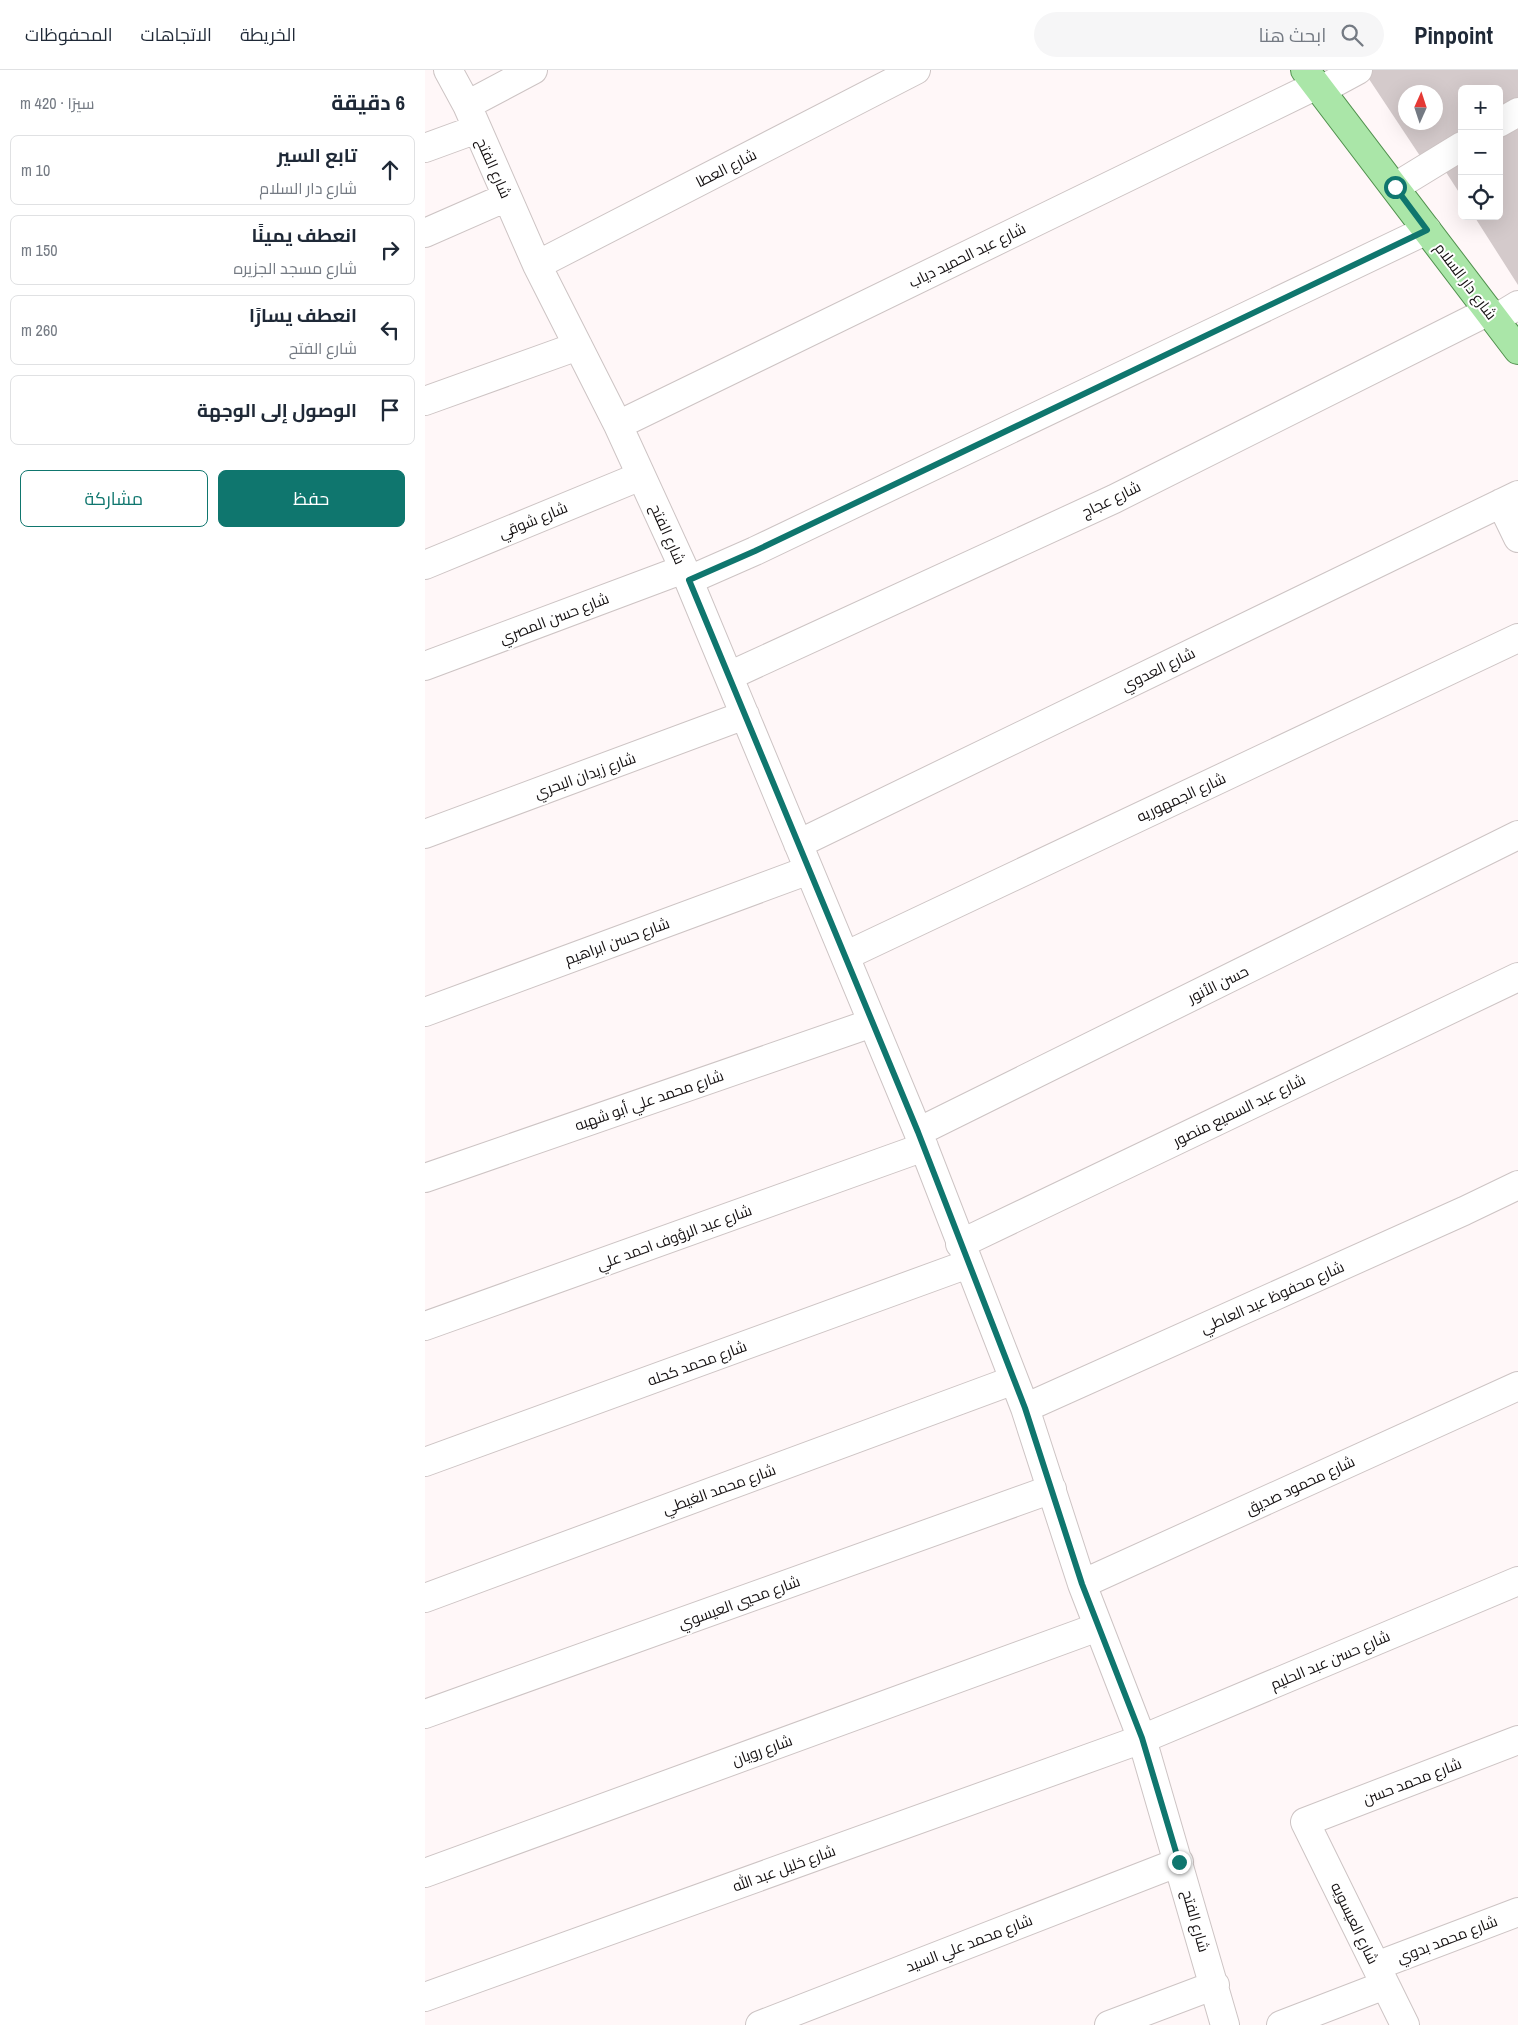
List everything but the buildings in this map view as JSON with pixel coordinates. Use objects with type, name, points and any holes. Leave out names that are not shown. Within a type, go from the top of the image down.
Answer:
[{"type":"main road","name":"شارع دار السلام","points":[[1314,82],[1518,350]]},
{"type":"street","name":"شارع الفتح","points":[[448,70],[472,117],[537,265],[618,425],[686,574],[921,1140],[1025,1408],[1082,1584],[1142,1738],[1225,2025]]},
{"type":"street","points":[[425,148],[472,117],[533,70]]},
{"type":"street","name":"شارع العطا","points":[[537,265],[916,70]]},
{"type":"street","name":"شارع عبد الحميد دياب","points":[[618,425],[1314,82],[1357,70]]},
{"type":"street","points":[[1503,121],[1518,112]]},
{"type":"street","points":[[1395,187],[1458,148]]},
{"type":"street","points":[[425,233],[507,196]]},
{"type":"street","name":"شارع حسن المصري","points":[[425,666],[755,551],[1427,230]]},
{"type":"street","name":"شارع عجاج","points":[[729,676],[1114,498],[1492,315],[1518,306]]},
{"type":"street","points":[[425,401],[578,346]]},
{"type":"street","name":"شارع شوقي","points":[[425,565],[641,476]]},
{"type":"street","points":[[1510,499],[1518,538]]},
{"type":"street","name":"شارع العدوي","points":[[798,844],[1510,499]]},
{"type":"street","name":"شارع الجمهوريه","points":[[845,956],[1518,638]]},
{"type":"street","name":"شارع زيدان البحري","points":[[425,834],[745,715]]},
{"type":"street","name":"حسن الأنور","points":[[921,1140],[1518,835]]},
{"type":"street","name":"شارع حسن ابراهيم","points":[[425,1012],[809,870]]},
{"type":"street","name":"شارع عبد السميع منصور","points":[[964,1254],[1518,977]]},
{"type":"street","name":"شارع محمد علي أبو شهبه","points":[[425,1178],[873,1023]]},
{"type":"street","name":"شارع عبد الرؤوف احمد علي","points":[[425,1326],[921,1140]]},
{"type":"street","name":"شارع محفوظ عبد العاطي","points":[[1025,1408],[1464,1211],[1518,1184]]},
{"type":"street","name":"شارع محمد كحله","points":[[425,1462],[964,1254]]},
{"type":"street","name":"شارع محمد الغيطي","points":[[425,1598],[1014,1380]]},
{"type":"street","name":"شارع محمود صديق","points":[[1082,1584],[1518,1386]]},
{"type":"street","name":"شارع محيي العيسوي","points":[[425,1714],[1052,1490]]},
{"type":"street","name":"شارع حسن عبد الحليم","points":[[1142,1738],[1518,1581]]},
{"type":"street","name":"شارع رويان","points":[[425,1873],[1099,1627]]},
{"type":"street","name":"شارع خليل عبد الله","points":[[425,1997],[1142,1738]]},
{"type":"street","name":"شارع محمد حسن","points":[[1305,1822],[1518,1740]]},
{"type":"street","name":"شارع العيسويه","points":[[1305,1822],[1405,2025]]},
{"type":"street","name":"شارع محمد علي السيد","points":[[760,2025],[1179,1862]]},
{"type":"street","name":"شارع محمد بدوي","points":[[1281,2025],[1518,1912]]},
{"type":"street","points":[[1109,2025],[1215,1986]]},
{"type":"route","points":[[1179,1862],[1142,1738],[1082,1584],[1025,1408],[918,1132],[689,580],[755,551],[1427,230],[1395,187]]}]
